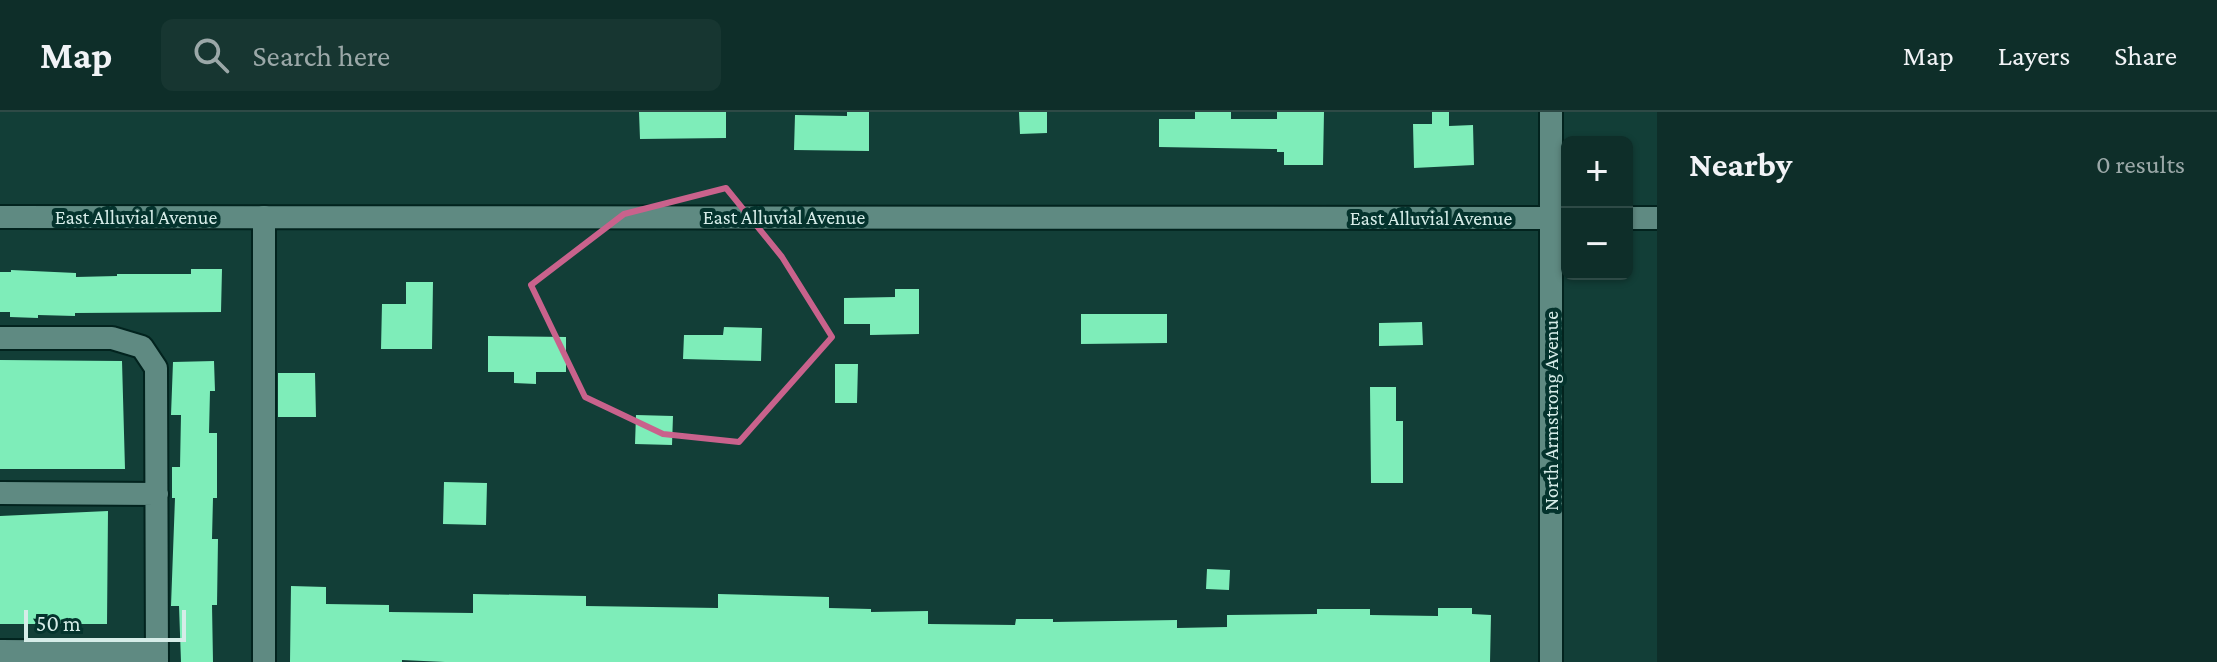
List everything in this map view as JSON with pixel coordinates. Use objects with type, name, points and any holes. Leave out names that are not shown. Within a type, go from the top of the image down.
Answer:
[{"type":"street","name":"North Armstrong Avenue","points":[[1551,112],[1559,218],[1551,662]]},
{"type":"street","name":"East Alluvial Avenue","points":[[0,217],[1559,218]]},
{"type":"street","points":[[264,217],[264,662]]},
{"type":"street","points":[[1633,218],[1657,218]]},
{"type":"street","points":[[0,338],[112,338],[142,347],[156,368],[157,657],[0,651]]},
{"type":"street","points":[[0,493],[157,494]]},
{"type":"highlighted area","points":[[726,188],[782,257],[832,337],[739,442],[663,434],[585,397],[531,285],[624,214]]},
{"type":"building","points":[[639,112],[726,112],[726,138],[640,139]]},
{"type":"building","points":[[847,112],[869,112],[869,151],[794,150],[795,115],[847,116]]},
{"type":"building","points":[[1019,112],[1047,112],[1047,133],[1020,134]]},
{"type":"building","points":[[1195,112],[1231,112],[1231,119],[1277,119],[1277,112],[1324,112],[1323,165],[1284,165],[1284,152],[1277,152],[1277,149],[1159,147],[1159,119],[1195,119]]},
{"type":"building","points":[[1432,112],[1449,112],[1449,126],[1473,125],[1474,165],[1414,168],[1413,124],[1432,124]]},
{"type":"building","points":[[191,269],[222,269],[221,312],[75,313],[75,316],[38,315],[38,318],[10,317],[10,312],[0,312],[0,272],[76,273],[76,277],[191,274]]},
{"type":"building","points":[[406,282],[433,282],[432,349],[381,349],[382,304],[406,304]]},
{"type":"building","points":[[895,289],[919,289],[919,334],[870,335],[870,324],[844,324],[844,298],[895,297]]},
{"type":"building","points":[[1081,314],[1167,314],[1167,343],[1081,344]]},
{"type":"building","points":[[1422,322],[1423,345],[1379,346],[1379,323]]},
{"type":"building","points":[[724,327],[762,328],[761,361],[683,359],[684,335],[723,335]]},
{"type":"building","points":[[488,336],[566,337],[566,372],[536,372],[536,384],[514,383],[514,372],[488,372]]},
{"type":"building","points":[[0,360],[122,361],[125,469],[0,469]]},
{"type":"building","points":[[214,361],[215,391],[210,391],[209,433],[217,433],[217,498],[213,498],[212,539],[218,539],[217,605],[212,605],[213,662],[181,662],[179,606],[171,606],[175,498],[172,498],[172,467],[180,467],[181,415],[171,415],[173,362]]},
{"type":"building","points":[[835,364],[858,364],[857,403],[835,403]]},
{"type":"building","points":[[278,373],[315,373],[316,417],[278,417]]},
{"type":"building","points":[[1370,387],[1396,387],[1396,421],[1403,421],[1403,483],[1371,483]]},
{"type":"building","points":[[636,415],[673,416],[672,445],[635,444]]},
{"type":"building","points":[[444,482],[487,483],[486,525],[443,524]]},
{"type":"building","points":[[108,511],[107,624],[0,624],[0,516]]},
{"type":"building","points":[[1207,569],[1230,570],[1229,590],[1206,589]]},
{"type":"building","points":[[291,586],[326,587],[326,604],[389,605],[389,612],[473,613],[473,594],[586,596],[586,606],[718,608],[718,594],[829,597],[829,608],[871,609],[871,612],[928,611],[928,624],[1015,625],[1016,619],[1053,619],[1053,622],[1177,620],[1177,628],[1227,627],[1227,615],[1317,614],[1317,609],[1370,609],[1370,615],[1438,616],[1438,608],[1472,608],[1472,614],[1491,615],[1490,662],[290,662]]}]
